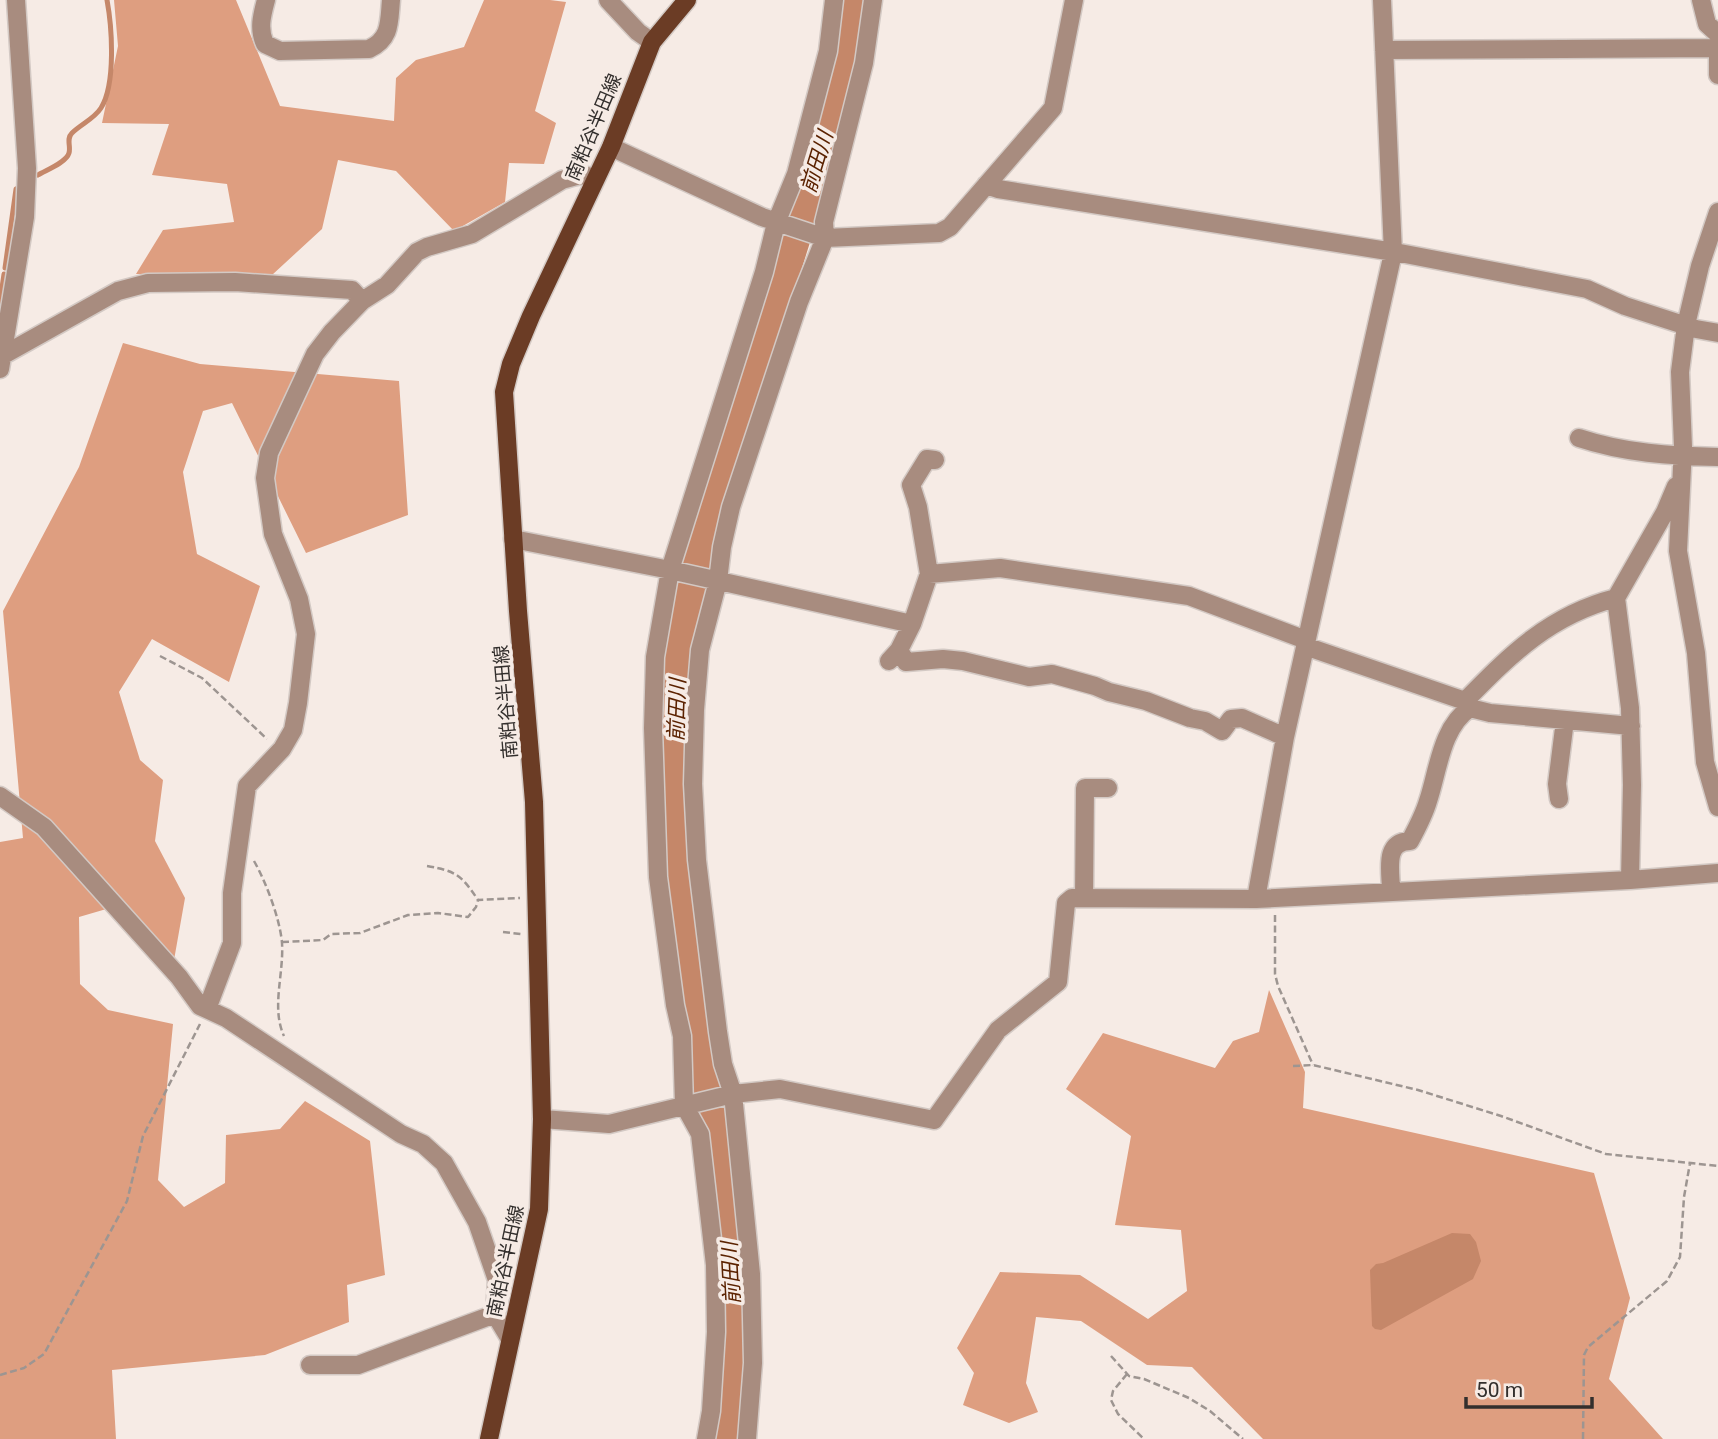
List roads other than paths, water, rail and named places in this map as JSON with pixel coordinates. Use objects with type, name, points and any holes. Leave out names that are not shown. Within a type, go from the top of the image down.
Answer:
[{"type":"main road","name":"南粕谷半田線","points":[[489,1439],[539,1209],[542,1119],[534,802],[504,392],[511,365],[531,316],[611,147],[652,42],[687,0]]},
{"type":"street","points":[[1,361],[8,271],[25,217],[27,168],[16,0]]},
{"type":"street","points":[[266,0],[261,19],[262,37],[265,44],[280,51],[369,49],[380,44],[388,29],[391,0]]},
{"type":"street","points":[[608,0],[638,32],[652,42]]},
{"type":"street","points":[[706,1439],[711,1411],[716,1332],[715,1265],[700,1134],[684,1105],[682,1036],[675,1005],[658,877],[653,728],[655,657],[675,571],[764,272],[776,223],[796,174],[828,51],[834,0]]},
{"type":"street","points":[[747,1439],[753,1363],[751,1274],[733,1094],[723,1064],[718,1032],[697,860],[695,710],[700,650],[713,580],[731,507],[824,222],[864,63],[873,0]]},
{"type":"street","points":[[611,147],[776,223],[820,237],[939,233],[950,227],[1053,108],[1074,0]]},
{"type":"street","points":[[1256,899],[1285,737],[1393,253],[1382,0]]},
{"type":"street","points":[[1700,0],[1707,24],[1718,34]]},
{"type":"street","points":[[1384,50],[1718,48]]},
{"type":"street","points":[[1718,56],[1718,75]]},
{"type":"street","points":[[207,1009],[232,943],[230,921],[247,786],[282,750],[293,730],[298,703],[306,634],[299,599],[273,534],[265,478],[269,453],[315,354],[332,331],[362,301],[387,285],[408,260],[427,247],[472,234],[562,180],[589,175],[594,179]]},
{"type":"street","points":[[986,185],[1393,253],[1587,289],[1625,306],[1696,330],[1718,332]]},
{"type":"street","points":[[1718,212],[1700,266],[1686,325],[1681,372],[1679,562],[1696,653],[1705,762],[1718,807]]},
{"type":"street","points":[[1,361],[118,291],[148,283],[236,282],[352,290],[362,301]]},
{"type":"street","points":[[1579,438],[1681,464],[1718,457]]},
{"type":"street","points":[[935,460],[927,459],[911,485],[918,507],[929,574],[912,624],[894,656],[906,662],[943,659],[963,661],[1030,677],[1052,674],[1146,701],[1189,718],[1205,721],[1222,731],[1231,719],[1242,718],[1285,737]]},
{"type":"street","points":[[1630,880],[1631,726],[1616,598],[1665,512],[1681,464]]},
{"type":"street","points":[[513,539],[675,571],[912,624]]},
{"type":"street","points":[[929,574],[1000,568],[1189,596],[1490,713],[1631,726]]},
{"type":"street","points":[[1391,891],[1391,855],[1394,845],[1400,841],[1410,841],[1427,806],[1440,755],[1467,705],[1510,656],[1548,627],[1581,609],[1616,598]]},
{"type":"street","points":[[1559,799],[1558,783],[1566,720]]},
{"type":"street","points":[[1084,898],[1085,788],[1108,788]]},
{"type":"street","points":[[0,796],[44,827],[179,977],[200,1006],[226,1018],[401,1134],[423,1144],[444,1163],[477,1222],[496,1280],[495,1314],[510,1339]]},
{"type":"street","points":[[542,1119],[608,1124],[733,1094],[779,1089],[934,1120],[998,1030],[1058,982],[1066,903],[1072,898],[1256,899],[1718,873]]},
{"type":"street","points":[[310,1365],[358,1365],[495,1314]]},
{"type":"waterway","points":[[38,175],[67,157],[70,135],[98,112],[106,98],[112,55],[107,0]]},
{"type":"waterway","name":"前田川","points":[[727,1439],[734,1332],[730,1237],[722,1160],[699,1053],[676,858],[672,786],[675,685],[688,603],[705,527],[829,125],[846,56],[854,0]]},
{"type":"waterway","points":[[5,268],[16,189],[20,187]]},
{"type":"waterway","points":[[0,302],[4,274]]}]
